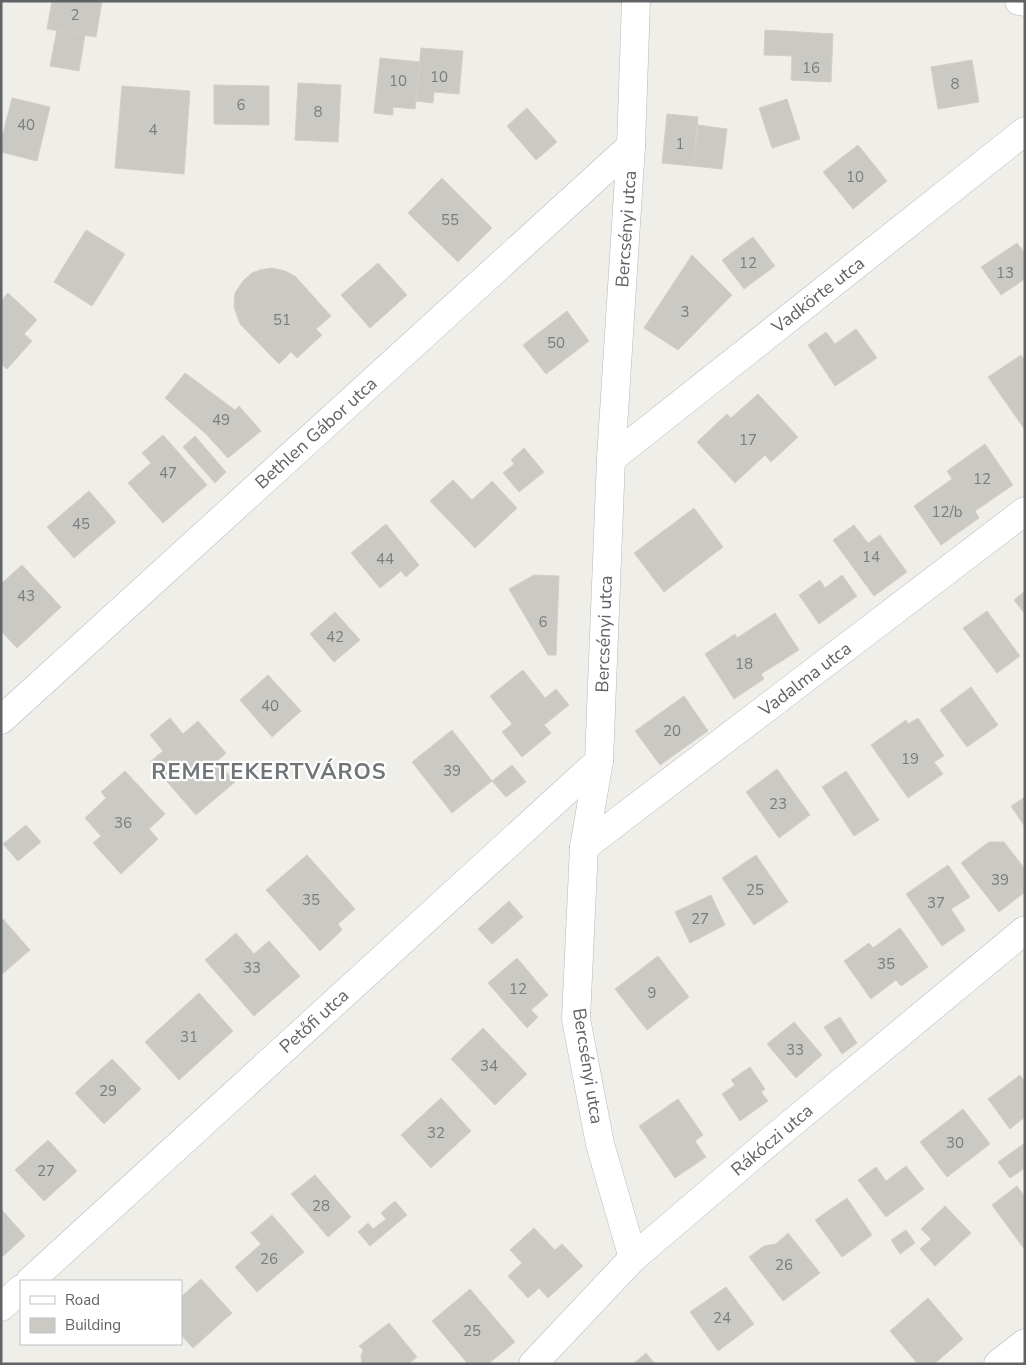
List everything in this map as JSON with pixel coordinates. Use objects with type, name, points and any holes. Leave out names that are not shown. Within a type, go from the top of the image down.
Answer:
[{"type":"street","name":"Bercsényi utca","points":[[634,1258],[600,1144],[576,1019],[584,847],[599,761],[611,459],[631,146],[636,1]]},
{"type":"street","points":[[1019,1],[1025,2]]},
{"type":"street","name":"Vadkörte utca","points":[[611,459],[1025,131]]},
{"type":"street","name":"Bethlen Gábor utca","points":[[1,720],[631,146]]},
{"type":"street","name":"Vadalma utca","points":[[584,847],[1025,511]]},
{"type":"street","name":"Petőfi utca","points":[[31,1280],[599,761]]},
{"type":"street","name":"Rákóczi utca","points":[[533,1364],[634,1258],[769,1142],[1025,930]]},
{"type":"street","points":[[1,1307],[20,1290]]},
{"type":"street","points":[[998,1364],[1025,1343]]},
{"type":"building","points":[[52,1],[102,1],[96,37],[47,29]]},
{"type":"building","points":[[57,30],[85,35],[79,71],[50,66]]},
{"type":"building","points":[[765,30],[833,34],[831,82],[791,80],[792,56],[764,55]]},
{"type":"building","points":[[421,48],[463,51],[459,94],[434,92],[433,103],[416,101]]},
{"type":"building","points":[[380,58],[420,62],[415,109],[393,107],[393,115],[374,113]]},
{"type":"building","points":[[972,60],[979,102],[938,109],[931,67]]},
{"type":"building","points":[[298,83],[341,85],[338,142],[295,140]]},
{"type":"building","points":[[214,85],[269,86],[269,125],[214,124]]},
{"type":"building","points":[[122,86],[190,91],[184,174],[115,168]]},
{"type":"building","points":[[12,98],[50,107],[37,161],[1,152],[1,142]]},
{"type":"building","points":[[787,99],[800,139],[772,148],[759,108]]},
{"type":"building","points":[[527,108],[557,142],[536,160],[507,126]]},
{"type":"building","points":[[667,114],[698,117],[693,166],[662,163]]},
{"type":"building","points":[[698,125],[727,129],[722,169],[693,166]]},
{"type":"building","points":[[858,145],[887,181],[853,209],[823,172]]},
{"type":"building","points":[[442,178],[492,228],[458,262],[408,213]]},
{"type":"building","points":[[86,230],[125,254],[92,306],[54,282]]},
{"type":"building","points":[[753,237],[775,266],[744,289],[722,260]]},
{"type":"building","points":[[1017,243],[1025,253],[1025,279],[1001,295],[981,267]]},
{"type":"building","points":[[692,255],[732,295],[678,350],[644,328]]},
{"type":"building","points":[[378,263],[407,295],[370,328],[341,295]]},
{"type":"building","points":[[272,268],[295,276],[331,316],[316,329],[322,335],[297,358],[291,352],[279,364],[240,324],[234,307],[235,293],[243,281],[252,273]]},
{"type":"building","points":[[8,293],[37,320],[24,334],[32,341],[7,369],[1,364],[1,301]]},
{"type":"building","points":[[567,311],[589,341],[546,374],[523,345]]},
{"type":"building","points":[[856,329],[877,358],[835,386],[808,345],[826,332],[835,344]]},
{"type":"building","points":[[1021,355],[1025,360],[1025,430],[988,377]]},
{"type":"building","points":[[185,373],[235,410],[239,406],[261,431],[228,458],[206,434],[165,398]]},
{"type":"building","points":[[758,394],[798,437],[771,462],[765,455],[735,483],[697,442],[727,414],[731,418]]},
{"type":"building","points":[[163,435],[207,485],[163,523],[128,483],[151,463],[142,453]]},
{"type":"building","points":[[195,436],[226,472],[215,483],[183,447]]},
{"type":"building","points":[[985,444],[1013,485],[975,511],[979,518],[941,545],[914,506],[952,479],[947,471]]},
{"type":"building","points":[[524,448],[544,472],[519,492],[503,473],[514,464],[511,460]]},
{"type":"building","points":[[453,480],[472,500],[492,481],[517,508],[475,548],[430,501]]},
{"type":"building","points":[[89,491],[116,522],[74,558],[47,527]]},
{"type":"building","points":[[694,508],[723,547],[664,592],[634,553]]},
{"type":"building","points":[[386,524],[419,565],[406,577],[401,571],[380,588],[351,553]]},
{"type":"building","points":[[854,525],[868,543],[880,535],[907,572],[874,596],[833,540]]},
{"type":"building","points":[[22,565],[61,607],[17,648],[1,631],[1,584]]},
{"type":"building","points":[[534,575],[559,576],[556,655],[548,655],[509,589]]},
{"type":"building","points":[[842,575],[857,596],[819,624],[799,595],[820,580],[825,588]]},
{"type":"building","points":[[1025,591],[1025,614],[1014,600]]},
{"type":"building","points":[[987,611],[1020,656],[997,673],[963,628]]},
{"type":"building","points":[[335,612],[360,640],[334,662],[310,634]]},
{"type":"building","points":[[775,613],[799,650],[761,674],[764,679],[734,699],[705,654],[735,634],[737,638]]},
{"type":"building","points":[[523,670],[545,698],[556,689],[569,705],[544,725],[551,733],[522,757],[502,732],[512,724],[490,696]]},
{"type":"building","points":[[268,675],[301,711],[272,737],[240,700]]},
{"type":"building","points":[[971,687],[998,725],[967,747],[940,710]]},
{"type":"building","points":[[684,696],[708,731],[660,765],[635,731]]},
{"type":"building","points":[[170,718],[183,734],[198,721],[226,753],[217,761],[235,782],[196,815],[150,762],[163,751],[150,735]]},
{"type":"building","points":[[918,718],[944,756],[934,762],[943,774],[908,798],[871,745],[906,720],[908,724]]},
{"type":"building","points":[[452,730],[492,781],[452,813],[412,762]]},
{"type":"building","points":[[512,765],[526,782],[506,797],[492,781]]},
{"type":"building","points":[[777,769],[810,815],[779,838],[746,792]]},
{"type":"building","points":[[125,771],[165,814],[149,829],[158,839],[121,874],[93,843],[101,836],[85,818],[106,798],[101,792]]},
{"type":"building","points":[[846,771],[879,820],[854,836],[822,787]]},
{"type":"building","points":[[1025,797],[1025,827],[1011,806]]},
{"type":"building","points":[[26,825],[41,842],[18,861],[3,844]]},
{"type":"building","points":[[989,842],[1004,842],[1025,869],[1025,892],[999,912],[961,863]]},
{"type":"building","points":[[307,855],[355,909],[338,924],[342,930],[320,951],[266,890]]},
{"type":"building","points":[[756,855],[788,902],[754,925],[722,878]]},
{"type":"building","points":[[948,865],[970,897],[951,909],[965,930],[942,946],[906,894]]},
{"type":"building","points":[[711,895],[725,925],[690,943],[675,912]]},
{"type":"building","points":[[509,901],[523,917],[492,944],[478,929]]},
{"type":"building","points":[[3,919],[30,950],[1,975],[1,921]]},
{"type":"building","points":[[900,928],[928,967],[901,986],[896,980],[871,999],[844,961],[869,943],[873,948]]},
{"type":"building","points":[[236,933],[254,954],[269,941],[300,976],[254,1016],[205,960]]},
{"type":"building","points":[[658,956],[689,997],[647,1030],[615,989]]},
{"type":"building","points":[[517,958],[548,995],[531,1010],[538,1017],[527,1028],[488,983]]},
{"type":"building","points":[[199,993],[233,1031],[179,1080],[145,1042]]},
{"type":"building","points":[[840,1017],[857,1043],[842,1054],[824,1027]]},
{"type":"building","points":[[794,1022],[822,1055],[796,1078],[767,1044]]},
{"type":"building","points":[[483,1028],[527,1074],[495,1105],[451,1059]]},
{"type":"building","points":[[112,1059],[141,1089],[104,1124],[75,1093]]},
{"type":"building","points":[[750,1067],[765,1089],[761,1092],[768,1101],[740,1121],[722,1094],[735,1085],[731,1080]]},
{"type":"building","points":[[1020,1075],[1025,1082],[1025,1117],[1010,1129],[988,1099]]},
{"type":"building","points":[[441,1098],[471,1131],[431,1168],[401,1135]]},
{"type":"building","points":[[678,1099],[703,1135],[695,1141],[706,1157],[675,1178],[639,1126]]},
{"type":"building","points":[[963,1109],[990,1144],[947,1177],[920,1142]]},
{"type":"building","points":[[48,1140],[77,1171],[44,1201],[15,1170]]},
{"type":"building","points":[[1025,1143],[1025,1168],[1010,1178],[998,1162]]},
{"type":"building","points":[[906,1166],[924,1189],[886,1217],[858,1180],[876,1167],[886,1181]]},
{"type":"building","points":[[315,1175],[351,1217],[328,1237],[291,1194]]},
{"type":"building","points":[[1017,1186],[1025,1197],[1025,1250],[992,1205]]},
{"type":"building","points":[[847,1198],[872,1235],[842,1257],[815,1220]]},
{"type":"building","points":[[395,1201],[407,1215],[370,1246],[358,1232],[368,1223],[373,1229],[386,1219],[381,1213]]},
{"type":"building","points":[[945,1206],[971,1233],[935,1266],[920,1249],[931,1239],[921,1229]]},
{"type":"building","points":[[1,1209],[25,1236],[1,1258]]},
{"type":"building","points":[[272,1215],[304,1252],[257,1292],[235,1267],[261,1244],[251,1233]]},
{"type":"building","points":[[534,1228],[555,1250],[562,1244],[583,1266],[548,1298],[539,1288],[528,1298],[508,1276],[522,1263],[510,1250]]},
{"type":"building","points":[[906,1230],[915,1243],[900,1254],[891,1240]]},
{"type":"building","points":[[788,1233],[820,1273],[783,1301],[749,1257],[764,1246],[776,1244]]},
{"type":"building","points":[[201,1279],[232,1313],[193,1348],[182,1336],[182,1296]]},
{"type":"building","points":[[726,1287],[754,1324],[718,1351],[690,1312]]},
{"type":"building","points":[[470,1289],[515,1342],[488,1364],[468,1364],[432,1321]]},
{"type":"building","points":[[928,1298],[963,1339],[934,1364],[918,1364],[890,1331]]},
{"type":"building","points":[[389,1323],[417,1357],[408,1364],[362,1364],[361,1356],[363,1350],[359,1346]]},
{"type":"building","points":[[646,1353],[655,1364],[633,1364]]},
{"type":"district","name":"REMETEKERTVÁROS","points":[[269,771]]}]
